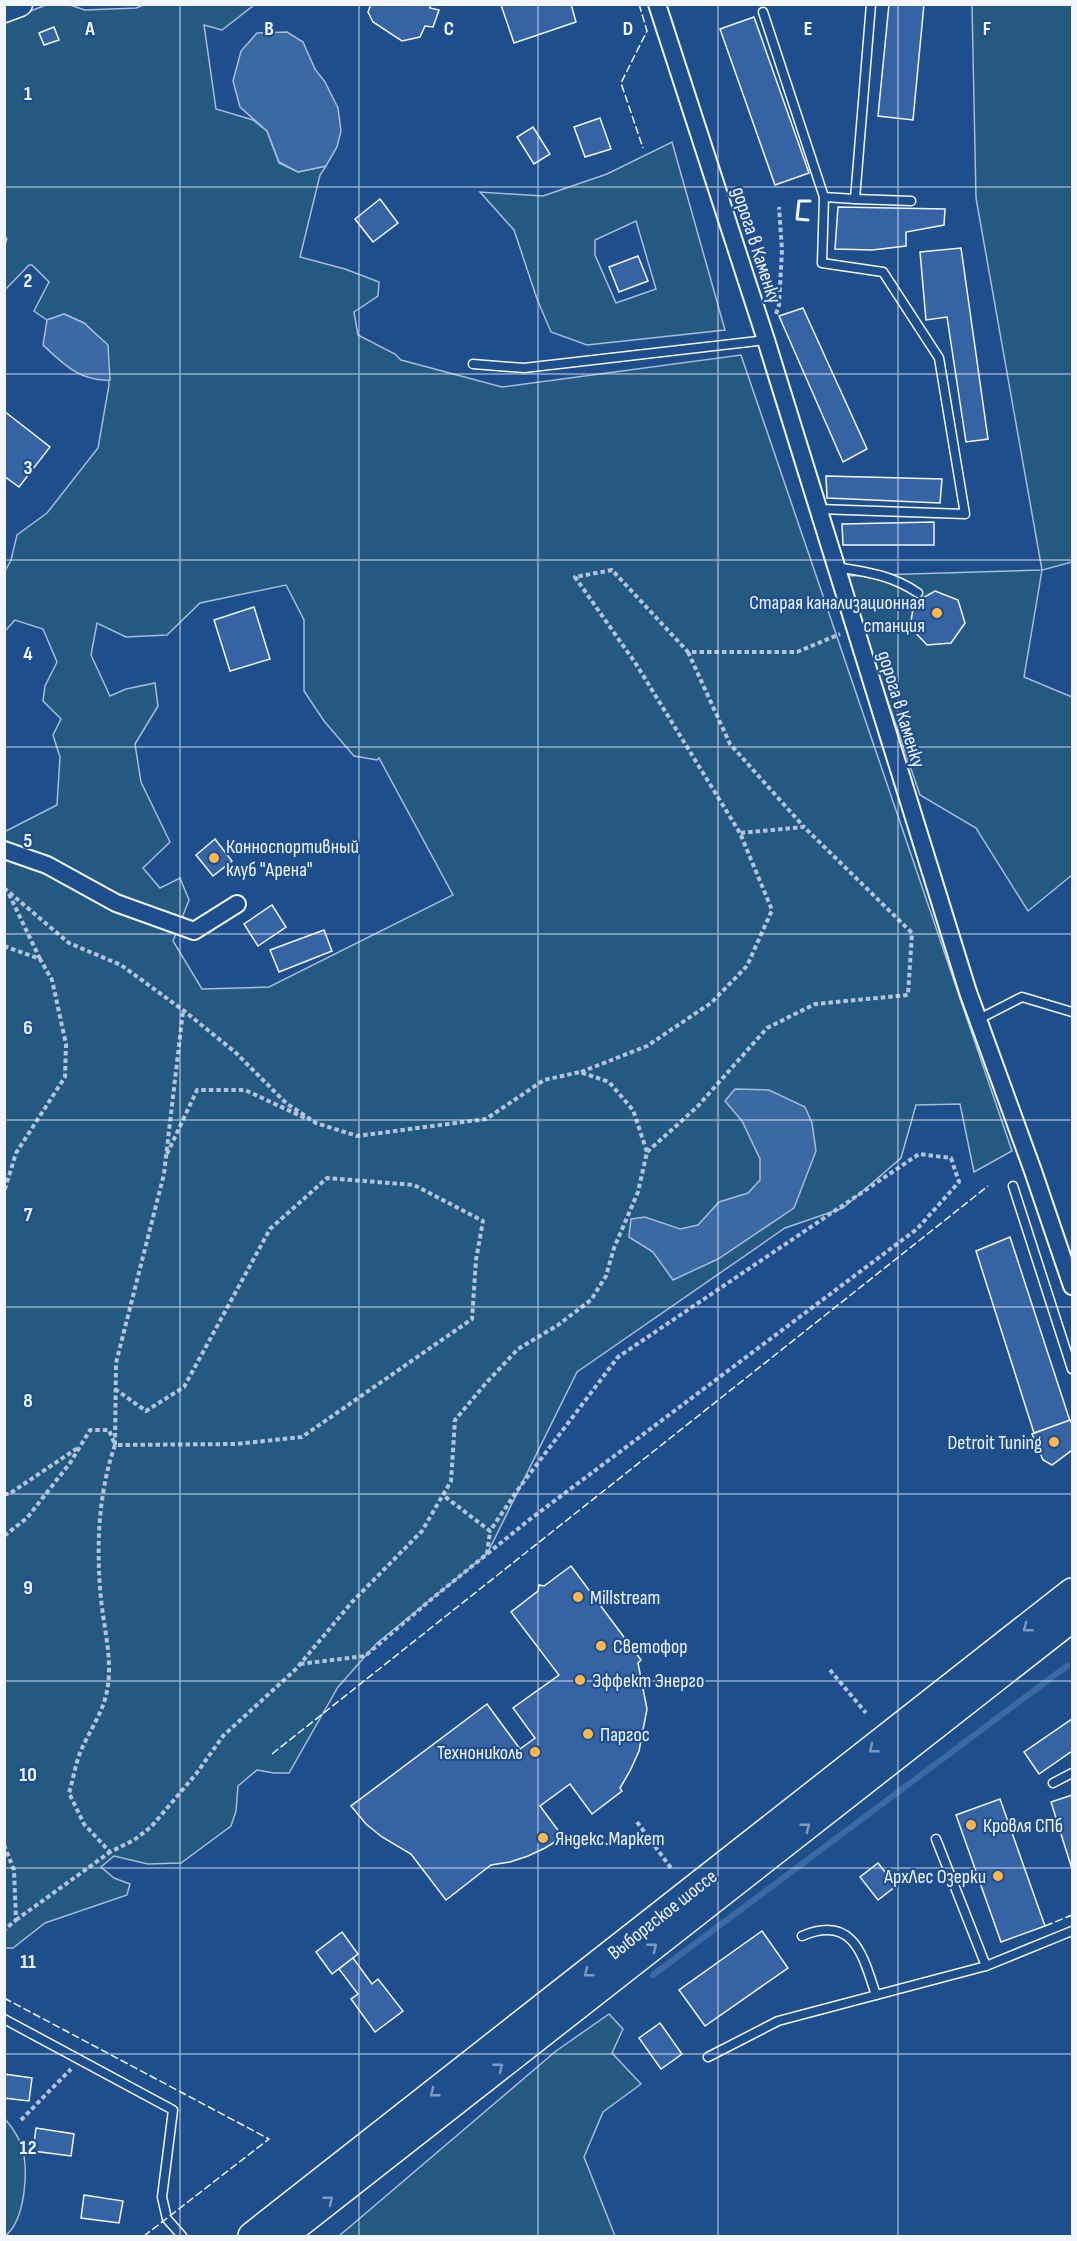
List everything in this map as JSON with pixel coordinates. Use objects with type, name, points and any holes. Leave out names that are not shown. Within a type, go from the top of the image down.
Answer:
[{"type":"main road","name":"Выборгское шоссе","points":[[252,2236],[1072,1592]]},
{"type":"main road","name":"Выборгское шоссе","points":[[283,2236],[1072,1618]]},
{"type":"street","points":[[4,10],[21,4]]},
{"type":"street","name":"дорога в Каменку","points":[[657,4],[766,340],[968,992],[1072,1286]]},
{"type":"street","points":[[4,850],[47,865],[116,903],[194,931],[237,904]]},
{"type":"lane","points":[[855,199],[872,4]]},
{"type":"lane","points":[[763,12],[824,197],[822,263],[883,272],[939,358],[965,514],[817,509]]},
{"type":"lane","points":[[824,197],[911,201]]},
{"type":"lane","points":[[473,364],[525,368],[766,340]]},
{"type":"lane","points":[[835,567],[900,580],[918,593]]},
{"type":"lane","points":[[979,1019],[1022,997],[1072,1012]]},
{"type":"lane","points":[[1013,1186],[1072,1369]]},
{"type":"lane","points":[[1053,1783],[1072,1773]]},
{"type":"lane","points":[[936,1839],[986,1966]]},
{"type":"lane","points":[[802,1936],[816,1930],[831,1930],[850,1938],[862,1954],[876,1995]]},
{"type":"lane","points":[[708,2057],[778,2020],[986,1966],[1072,1931]]},
{"type":"lane","points":[[4,2019],[173,2110],[162,2197],[167,2218],[182,2236]]},
{"type":"path","points":[[766,340],[779,305],[782,250],[779,207]]},
{"type":"path","points":[[166,1157],[197,1090],[245,1090],[316,1124],[357,1136],[448,1122],[486,1119],[544,1080],[580,1072],[647,1046],[711,1003],[747,966],[772,910],[740,833],[636,664],[575,577],[612,570],[688,652],[730,744],[804,827],[912,933],[908,996],[815,1004],[767,1028],[697,1107],[647,1152]]},
{"type":"path","points":[[688,652],[796,652],[854,628]]},
{"type":"path","points":[[740,833],[804,827]]},
{"type":"path","points":[[6,889],[69,943],[121,965],[183,1010],[235,1052],[286,1103],[316,1124]]},
{"type":"path","points":[[4,1192],[16,1153],[65,1077],[66,1044],[52,980],[6,889]]},
{"type":"path","points":[[4,946],[40,959]]},
{"type":"path","points":[[110,1852],[84,1824],[69,1793],[80,1754],[94,1726],[107,1691],[109,1658],[98,1569],[101,1505],[108,1466],[115,1445],[116,1363],[164,1174],[183,1010]]},
{"type":"path","points":[[4,1930],[110,1852],[134,1840],[151,1827],[196,1774],[223,1736],[300,1664],[352,1602],[422,1531],[451,1481],[455,1420],[518,1350],[558,1325],[591,1300],[606,1276],[614,1248],[638,1192],[647,1152],[633,1110],[609,1082],[580,1072]]},
{"type":"path","points":[[300,1664],[365,1656],[529,1520],[918,1229],[959,1182],[951,1158],[919,1154],[618,1357],[519,1488],[490,1531],[487,1554]]},
{"type":"path","points":[[115,1389],[146,1411],[184,1386],[270,1229],[327,1178],[414,1185],[483,1221],[476,1260],[472,1318],[302,1437],[236,1444],[115,1445]]},
{"type":"path","points":[[4,1536],[27,1518],[70,1463],[90,1430],[109,1430],[115,1445]]},
{"type":"path","points":[[4,1494],[9,1494],[80,1446]]},
{"type":"path","points":[[443,1495],[490,1531]]},
{"type":"path","points":[[830,1670],[866,1713]]},
{"type":"path","points":[[637,1822],[672,1868]]},
{"type":"path","points":[[4,1845],[14,1870],[16,1920]]},
{"type":"path","points":[[21,2120],[80,2060]]},
{"type":"shaded area","points":[[146,4],[254,5],[222,30],[204,25],[216,109],[253,120],[267,131],[279,163],[298,172],[326,166],[320,175],[300,257],[345,269],[379,282],[378,296],[354,312],[358,335],[395,354],[401,360],[502,387],[741,355],[1012,1151],[974,1172],[960,1104],[916,1105],[901,1158],[843,1208],[785,1228],[577,1372],[487,1554],[377,1643],[338,1687],[289,1773],[257,1770],[238,1786],[236,1811],[231,1826],[181,1863],[148,1864],[114,1856],[101,1867],[114,1878],[130,1884],[127,1895],[45,1923],[13,1948],[5,1948],[4,832],[57,805],[60,757],[53,735],[61,719],[43,701],[45,686],[57,662],[43,629],[15,620],[5,631],[5,571],[11,560],[17,535],[47,513],[98,448],[109,385],[107,345],[84,323],[64,314],[47,320],[34,311],[49,282],[32,265],[29,265],[5,290],[5,244],[7,239],[4,235],[4,21],[46,5],[70,5],[85,10],[136,8]],"holes":[[[286,585],[304,620],[304,691],[324,721],[354,756],[377,760],[379,758],[453,895],[269,987],[202,989],[173,941],[189,900],[180,878],[160,888],[143,868],[170,842],[141,782],[135,744],[158,706],[155,683],[126,689],[110,696],[91,655],[97,623],[126,637],[167,635],[200,603]]]},
{"type":"shaded area","points":[[972,5],[1072,5],[1072,562],[1042,570],[976,198]]},
{"type":"shaded area","points":[[287,32],[303,42],[315,69],[325,82],[338,108],[341,131],[337,147],[326,166],[298,172],[279,162],[267,131],[240,107],[233,81],[241,51],[257,33]]},
{"type":"shaded area","points":[[672,142],[725,330],[587,345],[551,332],[537,299],[514,230],[480,192],[543,196],[607,174]],"holes":[[[636,221],[656,289],[616,303],[595,255],[595,240]]]},
{"type":"shaded area","points":[[64,314],[84,323],[108,345],[110,380],[81,375],[65,365],[43,345],[47,320]]},
{"type":"shaded area","points":[[1042,570],[1024,677],[1072,697],[1072,875],[1028,911],[976,828],[920,795],[845,576]]},
{"type":"shaded area","points":[[735,1089],[769,1090],[805,1107],[812,1123],[816,1151],[794,1208],[718,1259],[673,1280],[653,1252],[629,1237],[631,1219],[645,1217],[680,1229],[698,1225],[719,1202],[748,1193],[760,1180],[760,1159],[742,1121],[725,1101]]},
{"type":"shaded area","points":[[609,2014],[623,2029],[612,2053],[641,2084],[603,2112],[584,2157],[615,2236],[339,2236],[556,2051]]},
{"type":"shaded area","points":[[5,2119],[21,2144],[25,2182],[17,2219],[5,2236]]},
{"type":"building","points":[[371,4],[430,4],[430,8],[439,10],[433,27],[425,26],[420,37],[402,41],[373,22],[368,12]]},
{"type":"building","points":[[571,4],[576,22],[514,43],[501,5]]},
{"type":"building","points":[[889,4],[924,4],[913,120],[878,116]]},
{"type":"building","points":[[754,17],[809,173],[775,185],[720,29]]},
{"type":"building","points":[[54,27],[59,40],[44,45],[39,33]]},
{"type":"building","points":[[600,118],[611,149],[585,157],[574,127]]},
{"type":"building","points":[[533,127],[550,154],[534,164],[517,137]]},
{"type":"building","points":[[380,199],[398,223],[373,242],[355,219]]},
{"type":"building","points":[[838,207],[945,209],[944,225],[906,232],[906,246],[872,250],[835,249]]},
{"type":"building","points":[[961,248],[988,439],[966,442],[947,317],[926,320],[920,252]]},
{"type":"building","points":[[638,256],[648,281],[619,292],[609,267]]},
{"type":"building","points":[[803,308],[867,449],[843,462],[779,316]]},
{"type":"building","points":[[4,411],[50,447],[19,487],[4,476]]},
{"type":"building","points":[[826,476],[942,479],[940,503],[827,498]]},
{"type":"building","points":[[934,522],[934,545],[843,545],[842,524]]},
{"type":"building","name":"Старая канализационная станция","points":[[935,591],[958,600],[965,623],[951,643],[927,645],[910,627],[914,603]]},
{"type":"building","points":[[254,607],[270,659],[230,671],[214,620]]},
{"type":"building","name":"Конноспортивный клуб \"Арена\"","points":[[215,839],[232,861],[213,876],[196,855]]},
{"type":"building","points":[[272,905],[286,927],[258,946],[244,924]]},
{"type":"building","points":[[324,930],[332,951],[279,972],[270,950]]},
{"type":"building","points":[[1010,1237],[1070,1421],[1034,1433],[976,1251]]},
{"type":"building","name":"Detroit Tuning","points":[[1070,1420],[1072,1450],[1052,1465],[1043,1460],[1032,1434]]},
{"type":"building","name":"Паргос","points":[[571,1566],[641,1660],[638,1663],[647,1709],[639,1751],[620,1788],[622,1791],[592,1814],[570,1784],[540,1806],[563,1837],[528,1856],[491,1865],[446,1900],[411,1854],[382,1837],[366,1824],[351,1806],[487,1704],[520,1749],[535,1738],[513,1708],[559,1675],[511,1612],[538,1591],[539,1585],[544,1586]]},
{"type":"building","points":[[1072,1719],[1072,1751],[1039,1774],[1024,1752]]},
{"type":"building","points":[[1072,1795],[1072,1869],[1051,1802]]},
{"type":"building","points":[[1000,1799],[1045,1926],[1001,1942],[956,1815]]},
{"type":"building","points":[[878,1863],[896,1886],[878,1900],[860,1877]]},
{"type":"building","points":[[762,1931],[788,1968],[705,2026],[679,1990]]},
{"type":"building","points":[[342,1932],[358,1954],[332,1974],[316,1952]]},
{"type":"building","points":[[353,1958],[372,1984],[378,1979],[403,2011],[375,2032],[351,1999],[358,1994],[339,1969]]},
{"type":"building","points":[[660,2023],[682,2054],[661,2069],[639,2038]]},
{"type":"building","points":[[4,2074],[32,2078],[29,2101],[4,2098]]},
{"type":"building","points":[[36,2128],[74,2134],[71,2156],[33,2151]]},
{"type":"building","points":[[84,2195],[123,2201],[119,2223],[81,2218]]},
{"type":"waterway","points":[[653,1975],[1067,1666]]},
{"type":"fence","points":[[639,4],[647,31],[621,83],[643,148]]},
{"type":"fence","points":[[272,1754],[988,1186]]},
{"type":"fence","points":[[1045,1926],[1072,1915]]},
{"type":"fence","points":[[4,1998],[269,2139],[144,2236]]},
{"type":"wall","points":[[808,220],[797,219],[799,201],[810,201]]},
{"type":"place","name":"Старая канализационная станция","points":[[937,613]]},
{"type":"place","name":"Конноспортивный клуб \"Арена\"","points":[[214,858]]},
{"type":"place","name":"Detroit Tuning","points":[[1054,1442]]},
{"type":"place","name":"Millstream","points":[[578,1597]]},
{"type":"place","name":"Светофор","points":[[601,1646]]},
{"type":"place","name":"Эффект Энерго","points":[[580,1680]]},
{"type":"place","name":"Паргос","points":[[588,1734]]},
{"type":"place","name":"Технониколь","points":[[535,1752]]},
{"type":"place","name":"Кровля СПб","points":[[971,1825]]},
{"type":"place","name":"Яндекс.Маркет","points":[[543,1838]]},
{"type":"place","name":"АрхЛес Озерки","points":[[998,1876]]}]
